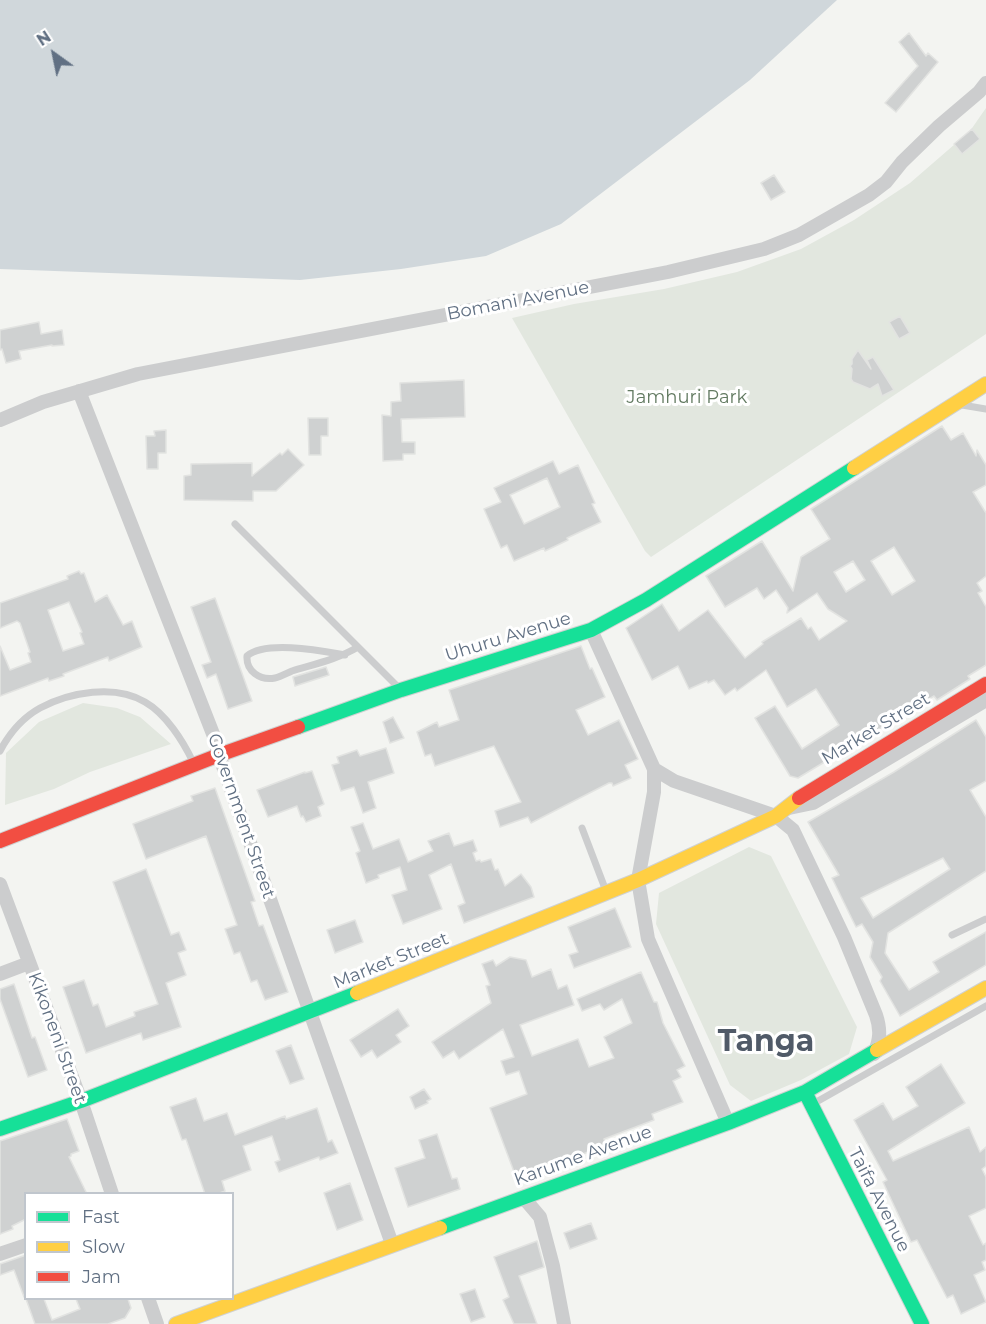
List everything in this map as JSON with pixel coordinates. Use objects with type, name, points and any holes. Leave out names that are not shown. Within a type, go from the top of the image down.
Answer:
[{"type":"street","name":"Bomani Avenue","points":[[0,420],[43,402],[138,374],[645,277],[764,249],[800,235],[836,216],[886,182],[902,162],[986,83]]},
{"type":"street","name":"Uhuru Avenue","points":[[2,838],[219,755],[401,690],[591,630],[646,600],[986,384]]},
{"type":"street","name":"Government Street","points":[[79,391],[215,739],[392,1244]]},
{"type":"street","points":[[591,630],[654,769],[654,792],[638,880],[648,939],[728,1123]]},
{"type":"street","name":"Market Street","points":[[782,812],[807,792],[986,684]]},
{"type":"street","name":"Market Street","points":[[0,1129],[81,1101],[607,894],[782,812],[813,803],[986,700]]},
{"type":"street","points":[[654,769],[674,782],[782,812],[793,830],[844,937],[863,982],[879,1025],[880,1040],[874,1054]]},
{"type":"street","name":"Kikoneni Street","points":[[0,884],[81,1101],[111,1192]]},
{"type":"street","points":[[0,974],[30,963]]},
{"type":"street","name":"Karume Avenue","points":[[176,1324],[728,1123],[808,1099],[874,1054],[986,988]]},
{"type":"street","name":"Taifa Avenue","points":[[808,1099],[922,1324]]},
{"type":"street","points":[[523,1197],[540,1216],[553,1266],[564,1324]]},
{"type":"street","points":[[0,1254],[24,1246]]},
{"type":"street","points":[[148,1300],[157,1324]]},
{"type":"lane","points":[[954,404],[986,409]]},
{"type":"lane","points":[[235,524],[401,690]]},
{"type":"lane","points":[[345,655],[314,648],[266,649],[252,652],[247,656],[247,662],[253,673],[274,679],[345,655],[358,647]]},
{"type":"lane","points":[[0,751],[10,733],[40,708],[71,696],[103,691],[126,693],[146,702],[163,716],[186,747],[194,765]]},
{"type":"lane","points":[[582,828],[607,894]]},
{"type":"lane","points":[[952,935],[986,919]]},
{"type":"lane","points":[[808,1099],[986,1006]]},
{"type":"green space","name":"Jamhuri Park","points":[[986,108],[986,334],[651,557],[645,551],[512,318],[574,304],[664,289],[737,272],[801,249],[854,220],[910,183],[970,131]]},
{"type":"green space","points":[[83,703],[117,708],[140,717],[171,744],[90,772],[54,789],[5,805],[6,753],[39,722]]},
{"type":"green space","points":[[749,847],[771,856],[857,1027],[849,1054],[801,1080],[751,1101],[730,1085],[656,924],[659,893]]},
{"type":"shaded area","points":[[0,0],[837,0],[750,80],[561,224],[486,256],[401,269],[300,280],[0,269]]},
{"type":"building","points":[[909,33],[926,56],[928,53],[938,62],[896,112],[885,103],[918,66],[899,42]]},
{"type":"building","points":[[972,129],[980,139],[962,154],[954,144]]},
{"type":"building","points":[[774,175],[785,192],[771,200],[761,183]]},
{"type":"building","points":[[900,316],[910,333],[899,339],[889,322]]},
{"type":"building","points":[[39,322],[41,334],[62,330],[64,345],[19,351],[21,359],[6,363],[2,349],[0,350],[0,330]]},
{"type":"building","points":[[858,350],[871,369],[867,360],[873,357],[894,390],[882,396],[878,384],[870,389],[853,382],[850,366]]},
{"type":"building","points":[[464,380],[465,417],[401,419],[402,442],[415,442],[415,454],[403,454],[403,460],[383,461],[382,415],[391,416],[391,402],[401,401],[400,383]]},
{"type":"building","points":[[308,418],[328,418],[328,436],[321,436],[321,455],[309,455]]},
{"type":"building","points":[[942,426],[951,440],[963,433],[976,456],[977,450],[986,465],[986,485],[973,492],[986,513],[986,576],[977,583],[982,591],[978,593],[986,607],[986,665],[968,676],[970,679],[937,700],[934,696],[798,778],[790,776],[755,718],[775,706],[802,749],[839,725],[816,689],[787,707],[766,670],[737,691],[735,688],[725,695],[714,680],[689,689],[678,666],[652,680],[626,628],[662,604],[679,631],[708,610],[745,658],[763,644],[762,642],[801,618],[808,629],[811,627],[819,640],[847,621],[828,609],[817,593],[787,613],[788,608],[776,590],[764,599],[757,588],[725,607],[706,576],[762,541],[793,591],[801,557],[830,539],[811,509]],"holes":[[[894,547],[915,581],[892,595],[871,561]],[[853,561],[865,580],[846,592],[834,572]]]},
{"type":"building","points":[[166,430],[166,453],[158,453],[158,469],[147,469],[146,436],[155,436],[154,431]]},
{"type":"building","points":[[288,449],[304,465],[276,491],[253,491],[253,501],[184,500],[184,476],[191,475],[191,464],[252,463],[252,476]]},
{"type":"building","points":[[553,461],[559,474],[578,465],[601,522],[545,551],[544,548],[514,561],[507,545],[501,548],[484,509],[501,502],[494,488]],"holes":[[[547,478],[560,507],[524,524],[510,495]]]},
{"type":"building","points":[[79,571],[81,574],[84,573],[95,602],[107,595],[123,625],[132,621],[142,647],[109,661],[108,657],[63,674],[64,676],[49,681],[48,678],[0,696],[0,646],[10,670],[31,662],[20,623],[17,621],[0,628],[0,603],[68,579],[67,576]],"holes":[[[69,602],[82,632],[80,633],[84,644],[63,651],[48,610]]]},
{"type":"building","points":[[215,598],[252,701],[228,709],[216,674],[207,678],[202,665],[211,662],[191,607]]},
{"type":"building","points":[[581,646],[605,697],[576,710],[588,735],[619,720],[638,759],[625,765],[631,778],[613,786],[609,783],[531,823],[528,817],[500,827],[495,811],[521,802],[494,746],[435,766],[431,754],[425,756],[417,732],[437,722],[439,727],[459,720],[449,690]]},
{"type":"building","points":[[326,667],[329,675],[295,686],[293,677]]},
{"type":"building","points":[[393,717],[404,738],[390,743],[383,722]]},
{"type":"building","points":[[976,720],[986,737],[986,781],[970,790],[986,817],[986,871],[888,933],[885,953],[909,990],[939,972],[933,962],[986,932],[986,965],[900,1016],[880,981],[882,977],[870,957],[873,942],[862,924],[856,927],[832,878],[839,875],[808,822],[894,772]],"holes":[[[943,858],[950,869],[873,918],[861,898]]]},
{"type":"building","points":[[386,748],[394,773],[368,782],[376,808],[363,813],[354,787],[341,791],[332,765],[339,763],[337,757],[357,750],[360,756]]},
{"type":"building","points":[[312,771],[324,804],[318,807],[321,816],[306,822],[303,816],[301,817],[297,806],[268,817],[257,790]]},
{"type":"building","points":[[215,788],[255,901],[251,902],[259,926],[263,925],[288,992],[265,1000],[257,980],[251,982],[240,952],[234,954],[225,929],[237,925],[206,836],[146,859],[133,824],[193,801],[191,796]]},
{"type":"building","points":[[363,823],[373,849],[399,839],[408,862],[433,851],[428,841],[449,833],[454,846],[473,840],[477,851],[473,853],[476,861],[491,859],[505,886],[521,874],[531,887],[534,897],[464,923],[458,906],[465,903],[451,864],[429,875],[442,909],[403,924],[392,895],[407,890],[400,867],[378,875],[379,878],[366,883],[356,853],[360,851],[351,827]]},
{"type":"building","points":[[146,869],[171,935],[179,932],[186,950],[178,953],[186,975],[166,983],[181,1027],[143,1040],[141,1033],[86,1053],[63,987],[84,980],[93,1006],[98,1004],[106,1027],[135,1016],[134,1012],[158,1004],[113,882]]},
{"type":"building","points":[[615,908],[631,947],[574,968],[569,955],[578,952],[568,927]]},
{"type":"building","points":[[355,920],[363,942],[335,953],[327,930]]},
{"type":"building","points":[[510,957],[526,960],[532,977],[551,969],[558,989],[567,985],[574,1005],[520,1025],[532,1056],[578,1039],[589,1067],[614,1058],[604,1037],[632,1023],[622,999],[604,1010],[600,1004],[582,1011],[577,999],[641,972],[685,1066],[677,1070],[681,1077],[673,1081],[683,1102],[652,1114],[654,1120],[604,1139],[606,1146],[516,1177],[490,1108],[527,1094],[519,1071],[506,1075],[501,1061],[514,1057],[503,1029],[459,1059],[454,1051],[443,1058],[432,1042],[491,1003],[486,986],[490,985],[482,964],[493,960],[496,966]]},
{"type":"building","points":[[14,984],[32,1038],[35,1037],[47,1070],[28,1077],[0,999],[0,989]]},
{"type":"building","points":[[398,1009],[409,1026],[396,1035],[401,1042],[377,1058],[372,1050],[361,1057],[350,1040]]},
{"type":"building","points":[[291,1045],[304,1079],[290,1084],[276,1051]]},
{"type":"building","points":[[941,1064],[965,1103],[888,1151],[893,1161],[969,1127],[980,1152],[986,1147],[986,1166],[982,1169],[986,1177],[986,1208],[969,1216],[983,1245],[986,1243],[986,1260],[982,1262],[985,1270],[974,1275],[986,1302],[961,1314],[953,1295],[947,1298],[917,1240],[911,1242],[883,1182],[887,1180],[854,1120],[883,1103],[893,1120],[918,1106],[906,1087]]},
{"type":"building","points":[[424,1089],[431,1099],[427,1101],[428,1103],[415,1109],[410,1097]]},
{"type":"building","points":[[196,1098],[204,1121],[227,1113],[235,1135],[285,1116],[286,1119],[317,1108],[328,1142],[332,1140],[338,1153],[320,1160],[319,1157],[279,1172],[275,1162],[280,1160],[272,1136],[243,1146],[251,1170],[222,1181],[225,1191],[204,1192],[186,1139],[182,1140],[170,1107]]},
{"type":"building","points":[[67,1119],[79,1151],[69,1157],[86,1192],[24,1192],[24,1220],[12,1226],[13,1229],[0,1234],[0,1141]]},
{"type":"building","points":[[437,1134],[452,1179],[457,1178],[460,1189],[408,1207],[395,1168],[425,1158],[419,1140]]},
{"type":"building","points":[[350,1183],[363,1220],[337,1230],[324,1193]]},
{"type":"building","points":[[591,1223],[597,1239],[570,1249],[564,1233]]},
{"type":"building","points":[[537,1241],[544,1267],[519,1276],[537,1324],[514,1324],[503,1300],[509,1297],[494,1257]]},
{"type":"building","points":[[24,1256],[24,1297],[14,1270],[0,1275],[0,1264]]},
{"type":"building","points":[[475,1289],[485,1317],[471,1322],[460,1294]]},
{"type":"building","points":[[26,1300],[44,1300],[52,1320],[80,1309],[76,1300],[128,1300],[131,1308],[125,1318],[108,1324],[35,1324]]},
{"type":"traffic: fast","points":[[298,727],[401,690],[591,630],[646,600],[854,468]]},
{"type":"traffic: fast","points":[[0,1129],[81,1101],[357,993]]},
{"type":"traffic: fast","points":[[440,1228],[728,1123],[805,1092],[877,1050]]},
{"type":"traffic: fast","points":[[805,1092],[922,1324]]},
{"type":"traffic: slow","points":[[854,468],[986,384]]},
{"type":"traffic: slow","points":[[357,993],[638,880],[776,816],[799,798]]},
{"type":"traffic: slow","points":[[877,1050],[986,988]]},
{"type":"traffic: slow","points":[[176,1324],[440,1228]]},
{"type":"traffic: jam","points":[[799,798],[986,684]]},
{"type":"traffic: jam","points":[[0,841],[219,755],[298,727]]},
{"type":"district","name":"Tanga","points":[[766,1042]]}]
